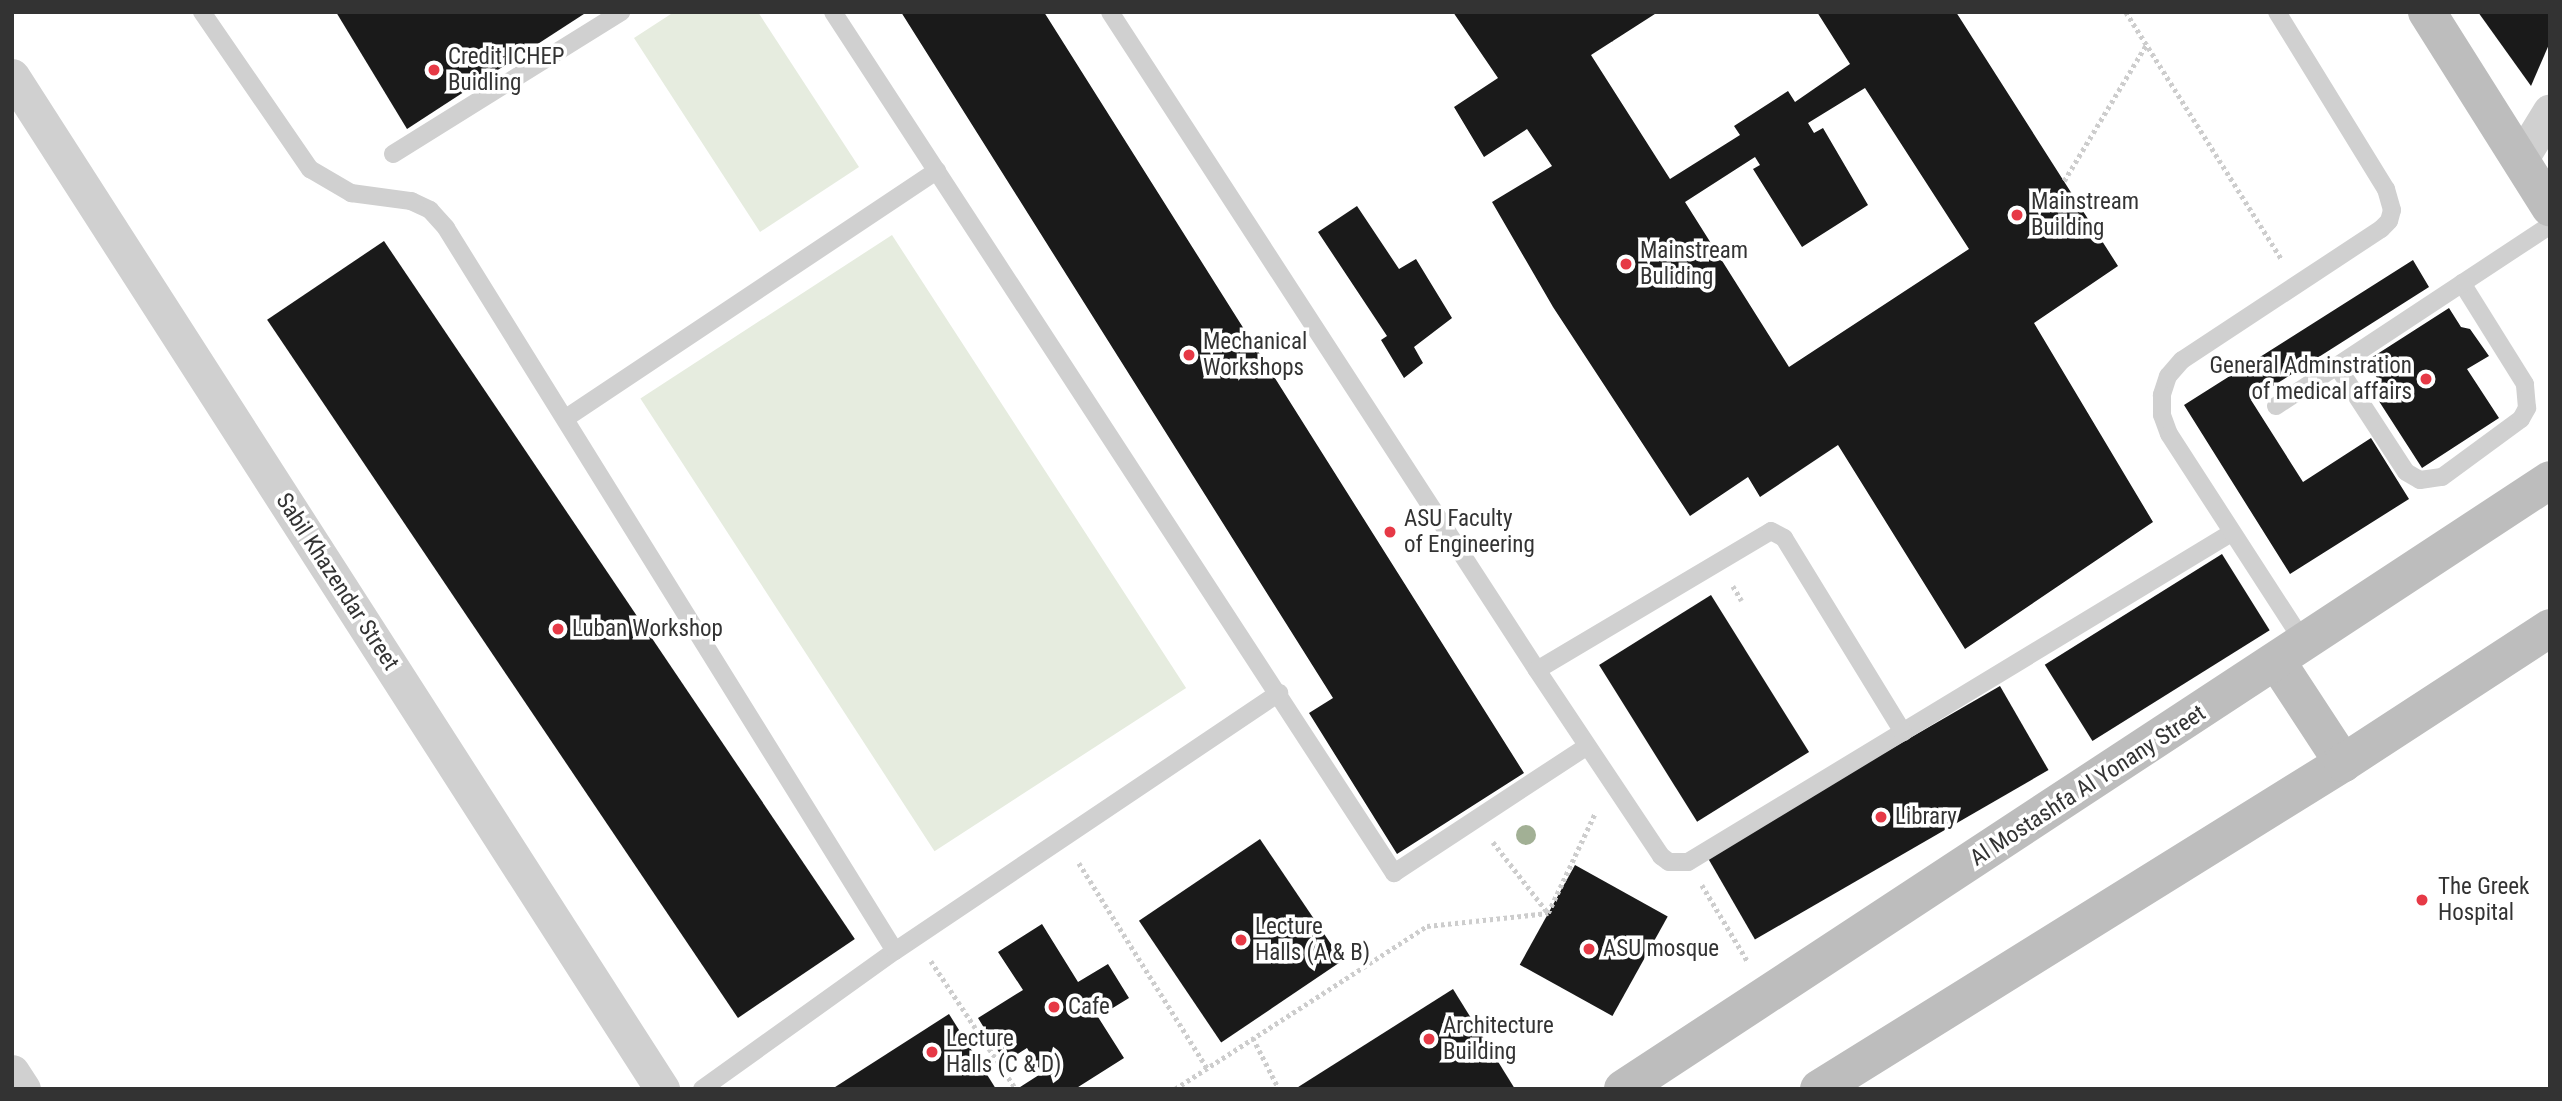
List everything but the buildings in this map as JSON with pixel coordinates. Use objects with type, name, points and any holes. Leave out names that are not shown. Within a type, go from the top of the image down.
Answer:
[{"type":"street","points":[[2427,12],[2550,207]]},
{"type":"street","name":"Sabil Khazendar Street","points":[[12,76],[662,1089]]},
{"type":"street","points":[[2520,160],[2550,111]]},
{"type":"street","name":"Al Mostashfa Al Yonany Street","points":[[1623,1089],[2291,653],[2550,480]]},
{"type":"street","points":[[1819,1089],[2343,763],[2550,628]]},
{"type":"street","points":[[2291,653],[2343,763]]},
{"type":"street","points":[[12,1072],[23,1089]]},
{"type":"lane","points":[[202,12],[310,169],[351,193],[411,201],[430,211],[438,219],[566,418],[895,951]]},
{"type":"lane","points":[[393,154],[621,12]]},
{"type":"lane","points":[[833,12],[1394,873],[1587,746]]},
{"type":"lane","points":[[1110,12],[1537,670],[1661,856],[1669,862],[1688,862],[2231,533]]},
{"type":"lane","points":[[2277,12],[2386,189],[2392,210],[2389,221],[2298,285],[2182,360],[2168,376],[2162,395],[2162,415],[2169,434],[2231,533],[2291,653]]},
{"type":"lane","points":[[566,418],[937,171]]},
{"type":"lane","points":[[2276,406],[2550,225]]},
{"type":"lane","points":[[2337,366],[2406,472],[2420,480],[2442,477],[2521,419],[2527,408],[2525,384],[2462,284]]},
{"type":"lane","points":[[1537,670],[1771,531],[1784,538],[1903,732]]},
{"type":"lane","points":[[702,1089],[915,937],[1279,693]]},
{"type":"path","points":[[2126,12],[2298,285]]},
{"type":"path","points":[[2064,181],[2146,45]]},
{"type":"path","points":[[1548,913],[1611,780]]},
{"type":"path","points":[[1476,819],[1548,913]]},
{"type":"path","points":[[1063,838],[1208,1068]]},
{"type":"path","points":[[1705,890],[1747,960]]},
{"type":"path","points":[[1175,1089],[1427,926],[1548,913]]},
{"type":"path","points":[[915,937],[1016,1089]]},
{"type":"path","points":[[1254,1038],[1279,1089]]},
{"type":"shaded area","points":[[674,12],[758,12],[859,167],[760,232],[634,38]]},
{"type":"shaded area","points":[[892,235],[1186,688],[935,851],[640,398]]},
{"type":"place","name":"Credit ICHEP Buidling","points":[[434,70]]},
{"type":"place","name":"Mainstream Building","points":[[2017,215]]},
{"type":"place","name":"Mainstream Buliding","points":[[1626,264]]},
{"type":"place","name":"Mechanical Workshops","points":[[1189,355]]},
{"type":"place","name":"General Adminstration of medical affairs","points":[[2426,379]]},
{"type":"place","name":"ASU Faculty of Engineering","points":[[1390,532]]},
{"type":"place","name":"Luban Workshop","points":[[558,629]]},
{"type":"place","name":"Library","points":[[1881,817]]},
{"type":"place","name":"The Greek Hospital","points":[[2422,900]]},
{"type":"place","name":"Lecture Halls (A & B)","points":[[1241,940]]},
{"type":"place","name":"ASU mosque","points":[[1589,949]]},
{"type":"place","name":"Cafe","points":[[1054,1007]]},
{"type":"place","name":"Architecture Building","points":[[1429,1039]]},
{"type":"place","name":"Lecture Halls (C & D)","points":[[932,1052]]}]
